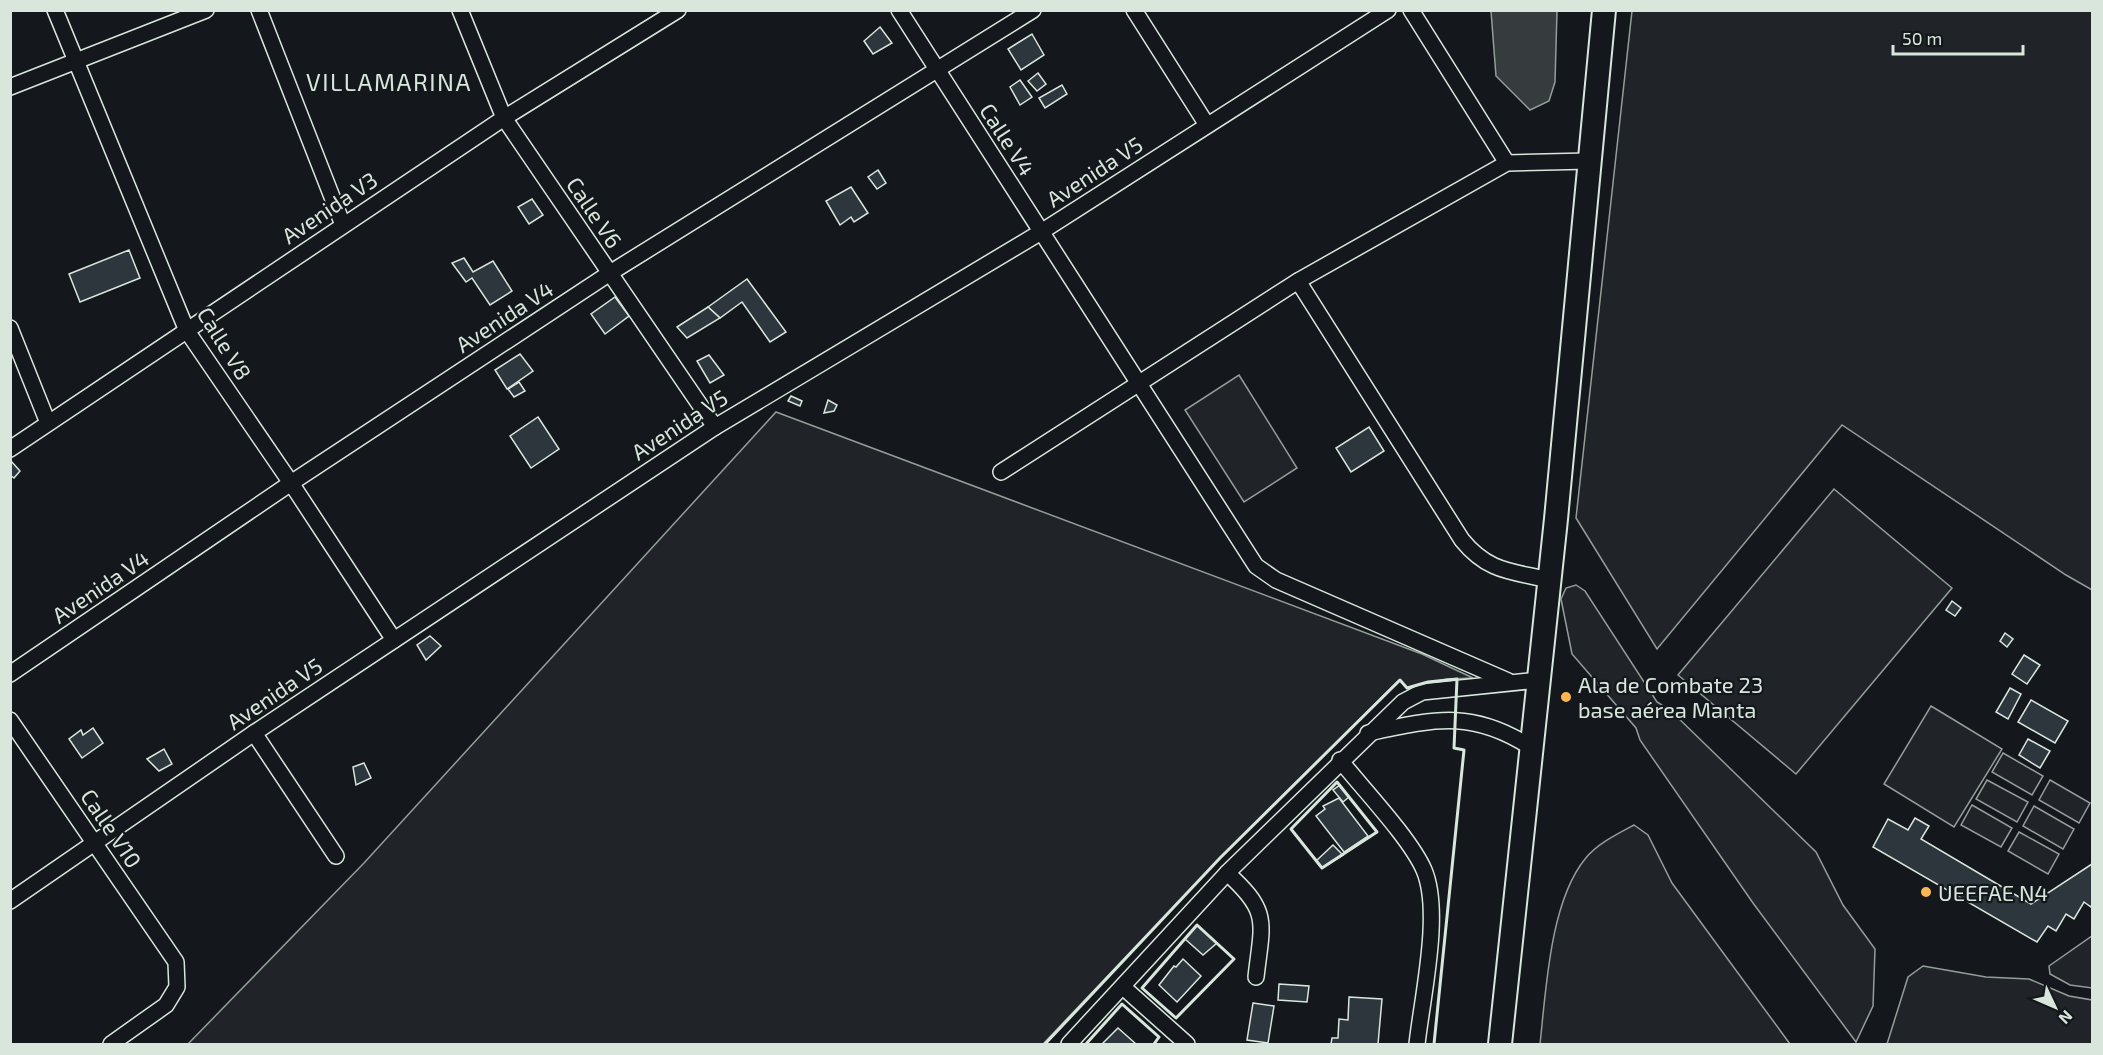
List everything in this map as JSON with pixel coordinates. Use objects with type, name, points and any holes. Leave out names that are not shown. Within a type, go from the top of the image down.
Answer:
[{"type":"street","name":"Calle V8","points":[[55,10],[187,331],[291,483],[394,640]]},
{"type":"street","points":[[10,87],[206,10]]},
{"type":"street","points":[[259,10],[343,225]]},
{"type":"street","name":"Calle V6","points":[[460,10],[504,118],[715,427]]},
{"type":"street","name":"Avenida V3","points":[[10,449],[504,118],[661,15],[678,10]]},
{"type":"street","name":"Calle V4","points":[[900,10],[1256,566],[1276,580],[1508,681]]},
{"type":"street","name":"Avenida V4","points":[[10,674],[291,483],[610,273],[1033,10]]},
{"type":"street","points":[[1134,10],[1207,125]]},
{"type":"street","name":"Avenida V5","points":[[10,901],[254,733],[715,427],[1041,232],[1388,10]]},
{"type":"street","points":[[1411,10],[1507,163]]},
{"type":"street","points":[[1500,1044],[1539,680],[1604,10]]},
{"type":"street","points":[[1001,472],[1138,381],[1298,281],[1507,163],[1589,161]]},
{"type":"street","points":[[1298,281],[1475,557],[1490,566],[1549,580]]},
{"type":"street","points":[[10,328],[48,423]]},
{"type":"street","points":[[1069,1044],[1227,873],[1340,760],[1403,702],[1422,692],[1508,681],[1539,680]]},
{"type":"street","name":"Calle V10","points":[[10,720],[176,962],[177,987],[166,1005],[111,1044]]},
{"type":"street","points":[[1368,733],[1438,721],[1478,722],[1509,733],[1532,748]]},
{"type":"street","points":[[254,733],[336,856]]},
{"type":"street","points":[[1340,760],[1416,855],[1429,886],[1431,920],[1417,1044]]},
{"type":"street","points":[[1227,873],[1249,893],[1262,918],[1256,977]]},
{"type":"street","points":[[1123,987],[1187,1044]]},
{"type":"shaded area","points":[[1491,11],[1557,11],[1555,82],[1549,101],[1530,110],[1496,76]]},
{"type":"shaded area","points":[[1632,11],[2092,11],[2092,590],[2066,575],[1842,425],[1657,649],[1576,518]]},
{"type":"shaded area","points":[[1239,375],[1297,468],[1244,502],[1185,410]]},
{"type":"shaded area","points":[[776,412],[1422,654],[1473,678],[1447,679],[1407,688],[1399,680],[1220,858],[1043,1044],[188,1044],[364,863]]},
{"type":"shaded area","points":[[1834,489],[1952,588],[1796,774],[1678,675]]},
{"type":"shaded area","points":[[1576,585],[1585,591],[1657,702],[1670,710],[1816,852],[1843,905],[1875,949],[1873,1006],[1856,1042],[1753,903],[1640,740],[1636,728],[1572,654],[1561,599],[1566,588]]},
{"type":"shaded area","points":[[1931,706],[2002,749],[1954,827],[1884,784]]},
{"type":"shaded area","points":[[2003,753],[2043,776],[2032,795],[1992,772]]},
{"type":"shaded area","points":[[1987,780],[2028,802],[2017,822],[1976,799]]},
{"type":"shaded area","points":[[2050,780],[2090,803],[2079,823],[2039,800]]},
{"type":"shaded area","points":[[1972,805],[2012,828],[2001,847],[1961,825]]},
{"type":"shaded area","points":[[2034,806],[2074,829],[2063,849],[2023,826]]},
{"type":"shaded area","points":[[1634,825],[1648,835],[1672,883],[1790,1044],[1540,1044],[1552,947],[1564,898],[1573,877],[1595,849]]},
{"type":"shaded area","points":[[2019,832],[2059,854],[2048,874],[2008,851]]},
{"type":"shaded area","points":[[2092,936],[2092,988],[2070,985],[2050,974],[2049,966]]},
{"type":"shaded area","points":[[1923,966],[1986,977],[2029,979],[2069,996],[2092,1000],[2092,1044],[1887,1044],[1908,977]]},
{"type":"building","points":[[880,27],[892,43],[873,54],[864,41]]},
{"type":"building","points":[[1032,34],[1044,55],[1021,70],[1008,49]]},
{"type":"building","points":[[1038,73],[1046,84],[1037,91],[1028,81]]},
{"type":"building","points":[[1020,80],[1032,97],[1020,105],[1010,87]]},
{"type":"building","points":[[1062,85],[1067,94],[1045,108],[1039,98]]},
{"type":"building","points":[[878,170],[886,183],[877,189],[868,177]]},
{"type":"building","points":[[851,187],[868,213],[854,222],[851,217],[840,225],[826,201]]},
{"type":"building","points":[[532,199],[543,215],[529,224],[518,207]]},
{"type":"building","points":[[129,250],[140,278],[80,302],[69,274]]},
{"type":"building","points":[[464,258],[473,272],[493,261],[512,291],[490,305],[472,278],[466,282],[452,263]]},
{"type":"building","points":[[747,279],[786,332],[770,342],[742,302],[720,318],[708,307]]},
{"type":"building","points":[[615,297],[629,316],[605,334],[591,314]]},
{"type":"building","points":[[708,307],[720,318],[687,338],[677,327]]},
{"type":"building","points":[[520,354],[533,371],[507,389],[495,370]]},
{"type":"building","points":[[709,355],[724,375],[710,383],[697,361]]},
{"type":"building","points":[[519,382],[525,391],[514,397],[508,389]]},
{"type":"building","points":[[791,396],[802,401],[800,406],[788,401]]},
{"type":"building","points":[[828,400],[837,405],[834,411],[824,413]]},
{"type":"building","points":[[538,417],[559,449],[531,468],[510,436]]},
{"type":"building","points":[[1369,427],[1384,451],[1351,472],[1336,448]]},
{"type":"building","points":[[11,461],[20,471],[14,478],[10,475]]},
{"type":"building","points":[[1952,601],[1961,608],[1955,616],[1946,610]]},
{"type":"building","points":[[2005,633],[2013,639],[2007,647],[2000,641]]},
{"type":"building","points":[[430,636],[441,646],[426,660],[417,645]]},
{"type":"building","points":[[2024,655],[2040,665],[2027,684],[2012,674]]},
{"type":"building","points":[[2010,688],[2021,694],[2008,719],[1996,712]]},
{"type":"building","points":[[2031,700],[2068,721],[2055,743],[2018,722]]},
{"type":"building","points":[[93,728],[103,743],[82,758],[69,739],[81,730],[83,735]]},
{"type":"building","points":[[2028,739],[2050,751],[2040,768],[2019,755]]},
{"type":"building","points":[[164,749],[172,764],[159,771],[147,759]]},
{"type":"building","points":[[364,763],[371,778],[356,785],[353,767]]},
{"type":"building","points":[[1340,785],[1349,797],[1343,802],[1333,790]]},
{"type":"building","points":[[1339,798],[1368,836],[1344,852],[1316,816],[1325,809],[1323,806]]},
{"type":"building","points":[[1915,818],[1929,826],[1921,839],[2031,904],[2092,864],[2091,907],[2084,902],[2074,919],[2066,914],[2056,931],[2048,926],[2037,942],[1873,847],[1888,819],[1908,830]]},
{"type":"building","points":[[1333,845],[1343,855],[1322,868],[1316,861]]},
{"type":"building","points":[[1197,925],[1217,943],[1203,955],[1185,939]]},
{"type":"building","points":[[1183,959],[1201,976],[1177,1002],[1159,985],[1174,966],[1176,967]]},
{"type":"building","points":[[1279,984],[1309,986],[1307,1002],[1278,1000]]},
{"type":"building","points":[[1349,997],[1382,999],[1378,1044],[1331,1044],[1332,1038],[1338,1038],[1339,1019],[1348,1020]]},
{"type":"building","points":[[1253,1003],[1274,1006],[1268,1043],[1247,1040]]},
{"type":"building","points":[[1118,1028],[1136,1044],[1102,1044]]},
{"type":"wall","points":[[1045,1044],[1220,858],[1400,680],[1407,688],[1428,682],[1457,679],[1454,748],[1464,750],[1434,1044]]},
{"type":"wall","points":[[1337,782],[1377,832],[1322,868],[1291,829],[1337,782]]},
{"type":"wall","points":[[1197,925],[1234,959],[1176,1018],[1142,988],[1197,925]]},
{"type":"wall","points":[[1086,1044],[1122,1004],[1159,1037],[1154,1044]]},
{"type":"place","name":"Ala de Combate 23 base aérea Manta","points":[[1566,697]]},
{"type":"place","name":"UEEFAE N4","points":[[1926,892]]},
{"type":"district","name":"VILLAMARINA","points":[[389,81]]}]
